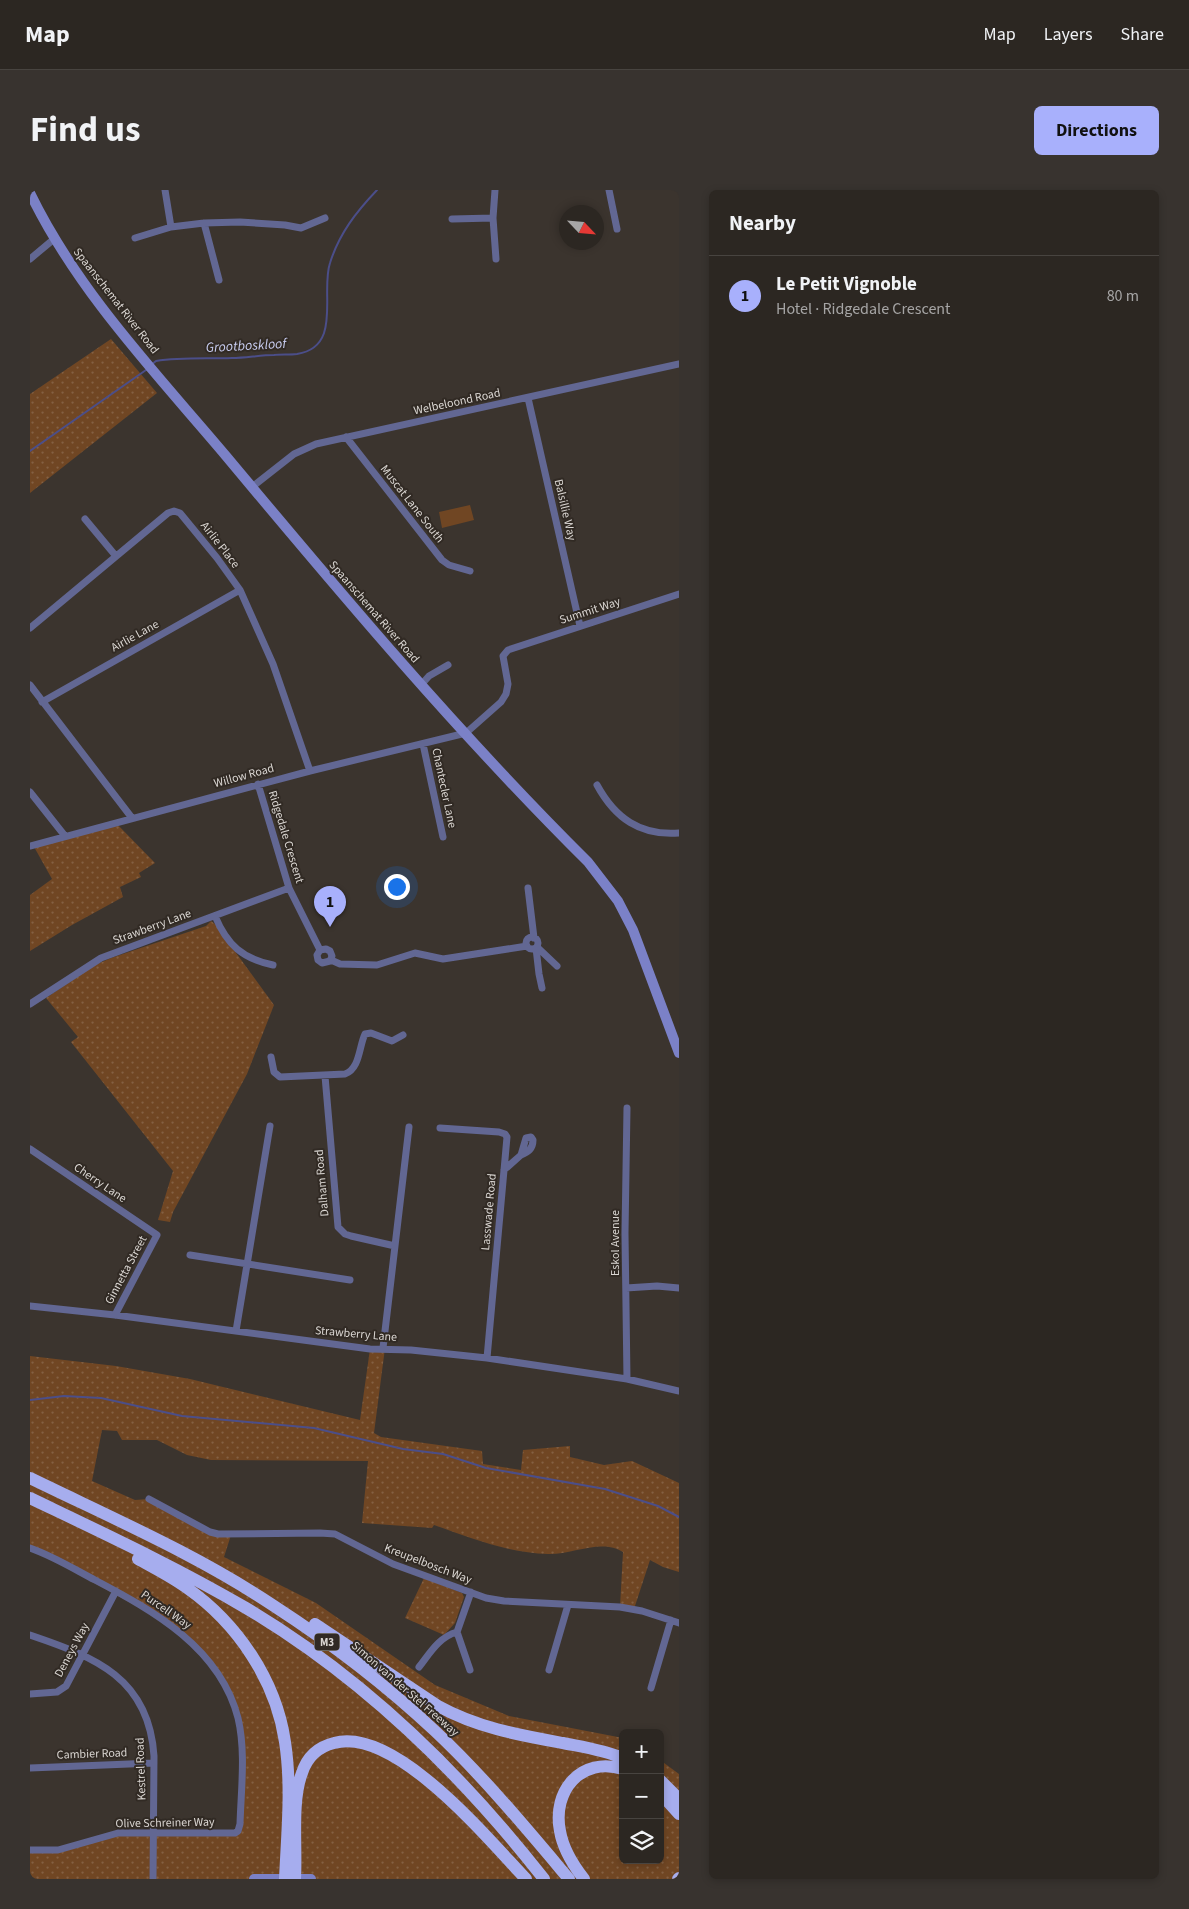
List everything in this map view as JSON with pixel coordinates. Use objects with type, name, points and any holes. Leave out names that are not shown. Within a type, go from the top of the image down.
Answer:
[{"type":"highway","name":"Simon van der Stel Freeway","points":[[30,1478],[162,1543],[248,1590],[328,1642],[392,1693],[434,1731],[497,1795],[569,1879]]},
{"type":"highway","points":[[30,1500],[186,1587],[220,1615],[250,1653],[272,1695],[285,1741],[288,1778],[285,1879]]},
{"type":"highway","name":"M3","points":[[30,1500],[200,1582],[267,1621],[324,1661],[379,1704],[428,1748],[502,1826],[544,1879]]},
{"type":"highway","points":[[248,1590],[266,1597],[320,1627],[438,1706],[455,1715],[500,1731],[602,1751],[619,1757]]},
{"type":"highway","points":[[296,1879],[296,1812],[301,1774],[306,1764],[319,1749],[340,1742],[352,1741],[386,1752],[416,1771],[458,1809],[526,1879]]},
{"type":"highway","points":[[584,1879],[573,1863],[561,1839],[558,1819],[562,1795],[568,1784],[586,1770],[607,1766],[619,1769]]},
{"type":"highway","points":[[664,1784],[679,1799]]},
{"type":"highway","points":[[664,1797],[679,1814]]},
{"type":"main road","name":"Spaanschemat River Road","points":[[30,193],[54,239],[96,300],[150,366],[390,651],[588,862],[610,889],[633,930],[675,1037],[679,1053]]},
{"type":"main road","points":[[254,1879],[311,1879]]},
{"type":"street","points":[[165,190],[171,227]]},
{"type":"street","points":[[495,190],[493,218],[496,259]]},
{"type":"street","points":[[608,190],[617,229]]},
{"type":"street","points":[[135,238],[171,227],[204,223],[240,222],[301,228],[325,218]]},
{"type":"street","points":[[452,219],[493,218]]},
{"type":"street","points":[[204,223],[220,280]]},
{"type":"street","points":[[30,259],[54,239]]},
{"type":"street","name":"Welbeloond Road","points":[[252,487],[294,454],[307,447],[679,364]]},
{"type":"street","name":"Balsillie Way","points":[[528,398],[580,626]]},
{"type":"street","name":"Muscat Lane South","points":[[346,437],[442,560],[449,565],[470,571]]},
{"type":"street","name":"Airlie Place","points":[[30,628],[168,513],[180,513],[217,558],[240,590],[273,664],[310,770]]},
{"type":"street","points":[[85,520],[116,556]]},
{"type":"street","name":"Airlie Lane","points":[[42,702],[240,590]]},
{"type":"street","name":"Summit Way","points":[[466,732],[500,702],[506,694],[508,684],[503,656],[508,650],[679,594]]},
{"type":"street","points":[[421,684],[429,676],[448,665]]},
{"type":"street","points":[[30,685],[132,818]]},
{"type":"street","name":"Willow Road","points":[[30,846],[310,770],[466,732]]},
{"type":"street","name":"Chantecler Lane","points":[[423,744],[443,838]]},
{"type":"street","name":"Ridgedale Crescent","points":[[258,784],[289,888],[320,950],[317,958],[325,964],[332,961],[331,953],[328,950],[320,950]]},
{"type":"street","points":[[597,785],[614,810],[634,825],[659,834],[679,833]]},
{"type":"street","points":[[30,792],[65,836]]},
{"type":"street","name":"Strawberry Lane","points":[[30,1004],[101,958],[289,888]]},
{"type":"street","points":[[528,888],[534,938],[538,942],[539,974],[542,988]]},
{"type":"street","points":[[216,916],[223,931],[240,952],[259,962],[273,965]]},
{"type":"street","points":[[527,946],[528,940],[534,938]]},
{"type":"street","points":[[332,961],[354,965],[377,965],[416,953],[443,959],[527,946],[531,949],[537,947]]},
{"type":"street","points":[[537,947],[557,966]]},
{"type":"street","points":[[271,1057],[274,1072],[280,1077],[325,1076],[348,1073],[359,1056],[365,1034],[371,1033],[392,1042],[403,1035]]},
{"type":"street","name":"Dalham Road","points":[[325,1076],[338,1227],[345,1234],[395,1246]]},
{"type":"street","name":"Eskol Avenue","points":[[627,1108],[625,1234],[627,1379]]},
{"type":"street","points":[[236,1331],[270,1126]]},
{"type":"street","points":[[383,1348],[409,1127]]},
{"type":"street","name":"Lasswade Road","points":[[440,1128],[505,1134],[507,1140],[487,1358]]},
{"type":"street","name":"Cherry Lane","points":[[30,1149],[157,1235]]},
{"type":"street","points":[[504,1170],[521,1155]]},
{"type":"street","name":"Ginnetta Street","points":[[115,1314],[157,1235]]},
{"type":"street","points":[[190,1255],[350,1280]]},
{"type":"street","points":[[626,1288],[658,1286],[679,1288]]},
{"type":"street","name":"Strawberry Lane","points":[[30,1306],[115,1314],[370,1349],[383,1348],[487,1358],[627,1379],[679,1391]]},
{"type":"street","name":"Kreupelbosch Way","points":[[149,1499],[210,1532],[218,1534],[335,1534],[393,1564],[495,1600],[634,1609],[679,1623]]},
{"type":"street","name":"Purcell Way","points":[[30,1548],[49,1556],[150,1610],[183,1634],[208,1662],[230,1696],[238,1718],[241,1745],[240,1828]]},
{"type":"street","name":"Deneys Way","points":[[30,1694],[53,1693],[62,1690],[70,1682],[116,1591]]},
{"type":"street","points":[[470,1670],[457,1632],[471,1592]]},
{"type":"street","points":[[549,1670],[568,1605]]},
{"type":"street","points":[[651,1688],[671,1620]]},
{"type":"street","points":[[419,1667],[441,1640],[449,1634],[457,1632]]},
{"type":"street","name":"Kestrel Road","points":[[30,1635],[83,1654],[114,1672],[133,1692],[149,1724],[152,1736],[154,1764],[153,1879]]},
{"type":"street","name":"Cambier Road","points":[[30,1768],[154,1764]]},
{"type":"street","name":"Olive Schreiner Way","points":[[30,1850],[58,1850],[118,1833],[231,1834],[240,1828]]},
{"type":"shaded area","points":[[111,339],[157,393],[30,493],[30,394]]},
{"type":"shaded area","points":[[470,505],[474,520],[442,528],[439,512]]},
{"type":"shaded area","points":[[115,822],[155,863],[139,873],[141,877],[120,887],[123,897],[30,951],[30,895],[52,879],[33,845]]},
{"type":"shaded area","points":[[211,921],[274,1005],[247,1074],[173,1212],[170,1222],[158,1220],[173,1171],[71,1042],[78,1037],[46,998],[95,965],[206,926]]},
{"type":"shaded area","points":[[385,1348],[374,1433],[381,1437],[482,1451],[483,1464],[521,1470],[523,1450],[570,1446],[570,1457],[604,1465],[632,1461],[679,1483],[679,1572],[650,1560],[634,1609],[620,1607],[623,1552],[615,1548],[596,1547],[557,1554],[533,1553],[504,1548],[434,1525],[432,1528],[362,1523],[368,1461],[211,1460],[187,1455],[157,1440],[122,1440],[117,1431],[102,1430],[92,1481],[135,1500],[149,1499],[210,1532],[231,1535],[224,1557],[316,1603],[435,1685],[509,1716],[619,1737],[619,1864],[664,1864],[664,1763],[679,1774],[679,1879],[30,1879],[30,1850],[58,1850],[108,1835],[238,1831],[241,1765],[238,1718],[218,1675],[171,1625],[30,1548],[30,1356],[116,1366],[190,1379],[360,1420],[370,1349]]},
{"type":"shaded area","points":[[424,1578],[462,1593],[464,1597],[455,1623],[444,1635],[405,1618]]},
{"type":"waterway","name":"Grootboskloof","points":[[151,365],[156,361],[165,360],[297,354],[311,349],[320,341],[325,330],[328,275],[330,263],[338,242],[349,224],[377,190]]},
{"type":"waterway","name":"Grootboskloof","points":[[30,451],[146,370]]},
{"type":"waterway","points":[[30,1400],[64,1396],[101,1398],[182,1416],[314,1428],[403,1449],[443,1454],[486,1468],[605,1489],[658,1506],[679,1517]]},
{"type":"place","name":"Le Petit Vignoble","points":[[330,927]]}]
